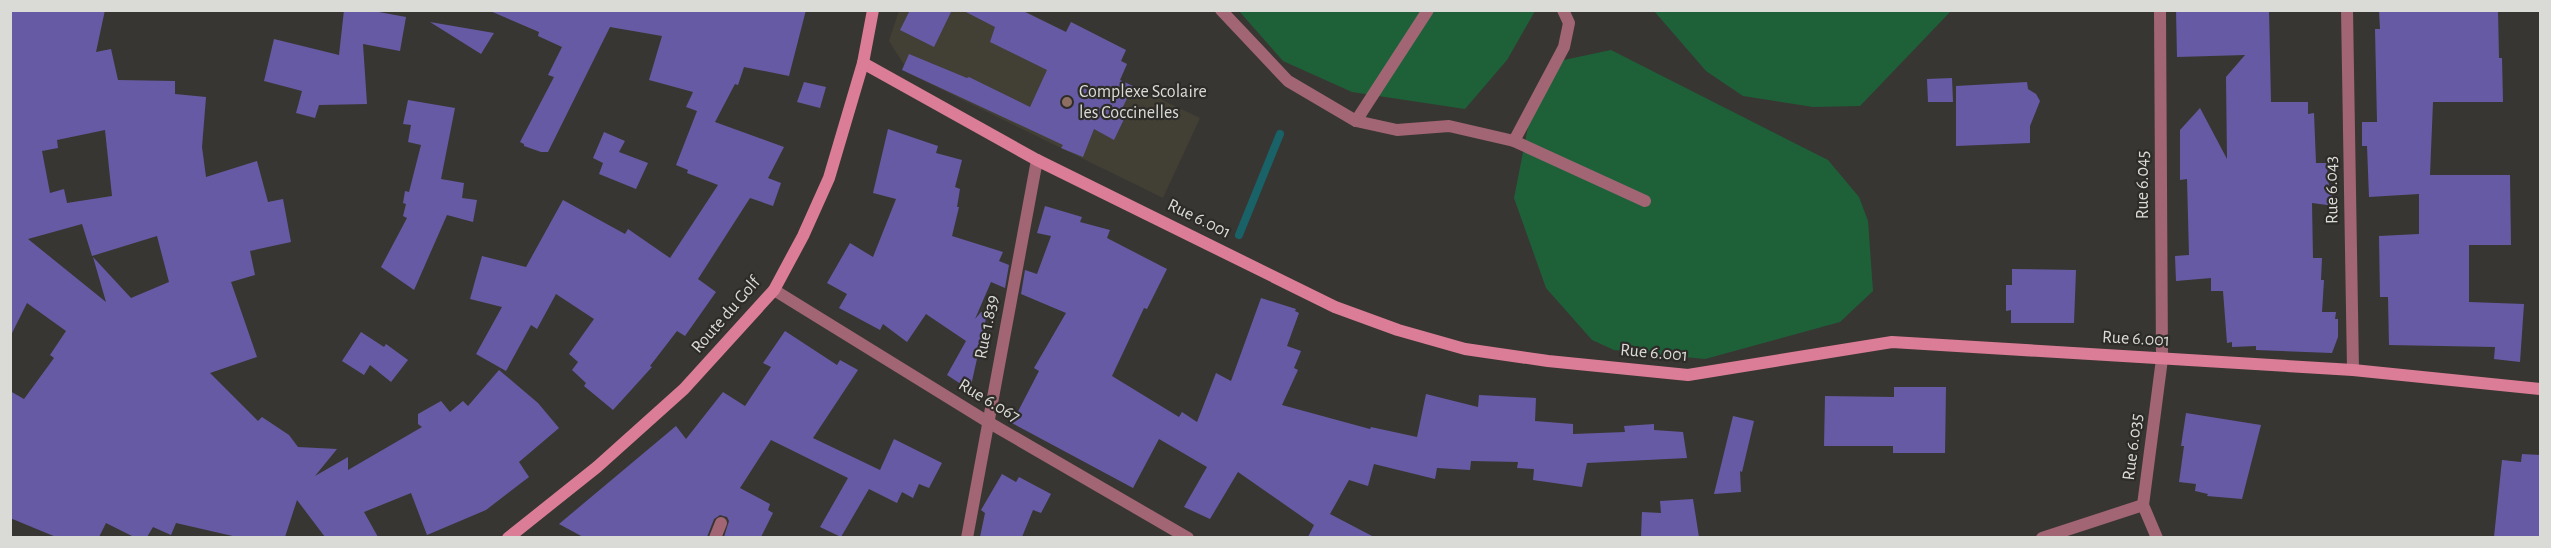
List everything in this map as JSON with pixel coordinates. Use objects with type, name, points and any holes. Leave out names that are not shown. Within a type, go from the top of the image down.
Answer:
[{"type":"street","name":"Route du Golf","points":[[508,537],[597,467],[684,389],[774,290],[803,237],[829,178],[863,63],[873,10]]},
{"type":"street","points":[[1221,10],[1288,81],[1356,121],[1397,130],[1449,126],[1514,141],[1645,201]]},
{"type":"street","points":[[1356,121],[1428,10]]},
{"type":"street","points":[[1514,141],[1564,48],[1569,23],[1563,10]]},
{"type":"street","name":"Rue 6.045","points":[[2160,10],[2162,359]]},
{"type":"street","name":"Rue 6.043","points":[[2346,10],[2353,370]]},
{"type":"street","name":"Rue 6.001","points":[[863,63],[1037,160],[1335,307],[1398,330],[1465,349],[1548,361],[1688,375],[1892,342],[2353,370],[2541,389]]},
{"type":"street","name":"Rue 1.839","points":[[967,537],[1037,160]]},
{"type":"street","name":"Rue 6.067","points":[[774,290],[988,422],[1188,537]]},
{"type":"street","name":"Rue 6.035","points":[[2157,537],[2143,505],[2162,359]]},
{"type":"street","points":[[2042,537],[2143,505]]},
{"type":"street","points":[[715,537],[721,523]]},
{"type":"shaded area","name":"Complexe Scolaire les Coccinelles","points":[[899,11],[1025,11],[1066,32],[1071,22],[1126,50],[1121,60],[1127,64],[1120,80],[1200,118],[1163,198],[910,74],[889,41]]},
{"type":"green space","points":[[1239,11],[1535,11],[1507,60],[1465,109],[1352,92],[1283,61]]},
{"type":"green space","points":[[1654,11],[1951,11],[1860,106],[1813,107],[1743,96],[1706,71]]},
{"type":"green space","points":[[1611,50],[1828,160],[1859,197],[1868,221],[1873,291],[1840,322],[1705,359],[1614,350],[1592,340],[1546,288],[1514,198],[1528,127],[1559,61]]},
{"type":"building","points":[[10,10],[105,10],[96,52],[111,49],[118,80],[175,81],[175,94],[206,97],[202,147],[206,177],[257,161],[268,202],[283,199],[291,242],[250,251],[255,275],[231,282],[257,357],[210,373],[258,421],[262,417],[289,435],[298,447],[337,449],[315,476],[348,457],[348,470],[422,427],[418,424],[418,414],[441,401],[450,412],[463,401],[468,406],[499,370],[538,403],[559,428],[519,462],[529,477],[486,510],[427,535],[411,493],[364,512],[378,537],[325,537],[297,500],[285,537],[237,537],[176,523],[171,535],[153,527],[147,537],[134,537],[106,523],[99,537],[56,537],[10,518],[10,391],[24,399],[54,358],[50,355],[66,331],[27,303],[10,337]],"holes":[[[105,130],[112,196],[67,203],[64,189],[50,193],[42,151],[58,148],[57,140]],[[82,224],[92,256],[157,236],[169,282],[131,298],[93,257],[106,302],[28,239]]]},
{"type":"building","points":[[344,10],[368,10],[406,17],[400,51],[363,44],[367,104],[319,105],[315,118],[296,113],[302,91],[264,81],[274,39],[339,55]]},
{"type":"building","points":[[488,10],[806,10],[789,76],[744,67],[738,85],[735,84],[715,122],[784,147],[768,178],[781,183],[773,206],[750,198],[698,279],[716,292],[685,336],[677,331],[650,366],[652,367],[613,410],[584,386],[586,383],[572,370],[578,362],[569,354],[594,319],[556,294],[537,329],[531,325],[506,371],[476,354],[502,307],[470,299],[482,256],[526,267],[563,200],[625,234],[628,229],[670,258],[718,185],[687,173],[688,170],[676,165],[697,111],[686,107],[693,92],[649,80],[662,36],[610,27],[548,152],[524,146],[520,142],[554,77],[548,75],[562,47],[538,36],[539,32]]},
{"type":"building","points":[[910,10],[952,10],[934,47],[900,30]]},
{"type":"building","points":[[962,10],[1021,10],[1066,32],[1071,22],[1126,50],[1121,61],[1127,64],[1120,80],[1133,86],[1120,113],[1126,115],[1114,140],[1094,129],[1083,157],[1061,148],[1063,145],[902,70],[909,54],[969,77],[1030,107],[1047,70],[990,42],[995,27]]},
{"type":"building","points":[[2176,10],[2269,10],[2271,102],[2308,102],[2308,114],[2314,113],[2316,163],[2327,163],[2328,181],[2335,206],[2312,203],[2313,258],[2322,258],[2321,280],[2324,280],[2322,312],[2336,312],[2335,319],[2338,319],[2338,337],[2332,353],[2256,350],[2256,346],[2232,347],[2232,342],[2227,343],[2223,291],[2211,291],[2211,278],[2176,281],[2175,256],[2189,255],[2187,179],[2180,180],[2180,130],[2200,108],[2227,159],[2226,77],[2245,55],[2177,57]]},
{"type":"building","points":[[2379,10],[2498,10],[2503,102],[2433,102],[2430,175],[2510,175],[2511,245],[2469,245],[2469,302],[2524,304],[2520,362],[2494,359],[2495,347],[2389,345],[2388,297],[2380,297],[2379,236],[2419,234],[2419,194],[2369,197],[2367,146],[2362,146],[2362,122],[2377,122],[2375,29],[2380,29]]},
{"type":"building","points":[[430,22],[494,33],[481,54]]},
{"type":"building","points":[[1952,78],[1953,102],[1928,102],[1927,79]]},
{"type":"building","points":[[804,82],[826,87],[820,108],[797,102]]},
{"type":"building","points":[[2027,82],[2028,89],[2036,94],[2040,101],[2030,126],[2030,143],[1956,146],[1956,86]]},
{"type":"building","points":[[408,100],[455,108],[441,179],[464,183],[462,198],[477,200],[473,222],[447,215],[414,290],[381,267],[407,218],[403,216],[406,204],[403,203],[405,191],[409,192],[421,145],[408,142],[411,125],[403,124]]},
{"type":"building","points":[[888,129],[938,146],[936,153],[962,160],[955,187],[960,189],[957,207],[959,207],[952,236],[1003,252],[999,261],[1009,265],[1005,288],[991,282],[975,319],[981,312],[987,314],[970,390],[947,375],[966,341],[926,314],[907,342],[883,324],[880,330],[839,308],[847,294],[827,283],[850,243],[873,257],[896,199],[873,193]]},
{"type":"building","points":[[604,132],[625,141],[619,152],[648,163],[636,189],[599,174],[603,163],[593,158]]},
{"type":"building","points":[[1045,206],[1082,217],[1080,222],[1110,230],[1107,238],[1167,269],[1147,309],[1144,308],[1112,376],[1179,417],[1182,412],[1197,422],[1216,373],[1231,381],[1261,298],[1296,309],[1295,311],[1299,313],[1287,346],[1301,351],[1294,368],[1298,370],[1282,405],[1370,429],[1371,427],[1417,437],[1426,394],[1478,407],[1479,395],[1536,398],[1535,421],[1573,424],[1573,434],[1625,432],[1624,426],[1654,424],[1654,430],[1683,432],[1687,458],[1587,463],[1582,487],[1533,480],[1534,469],[1517,468],[1518,462],[1471,461],[1470,470],[1437,468],[1435,479],[1374,464],[1368,486],[1349,480],[1330,514],[1374,537],[1308,537],[1314,525],[1238,472],[1210,519],[1184,507],[1207,467],[1159,439],[1133,488],[1012,423],[1039,371],[1034,368],[1066,313],[1021,294],[1025,270],[1037,274],[1051,236],[1037,233]]},
{"type":"building","points":[[2012,269],[2076,270],[2074,323],[2011,323],[2011,310],[2006,311],[2006,285],[2012,285]]},
{"type":"building","points":[[785,331],[837,365],[840,360],[858,370],[813,438],[880,470],[894,439],[942,463],[929,488],[919,484],[913,498],[902,492],[897,503],[869,489],[841,537],[820,527],[848,478],[771,440],[740,488],[770,504],[768,510],[773,513],[761,537],[724,537],[729,521],[727,517],[720,515],[714,519],[707,537],[583,537],[559,524],[676,426],[686,439],[723,392],[745,406],[771,367],[763,363]]},
{"type":"building","points":[[361,332],[384,347],[386,344],[408,360],[391,382],[370,365],[364,375],[342,361]]},
{"type":"building","points":[[1894,387],[1946,387],[1945,453],[1893,453],[1893,446],[1824,446],[1825,396],[1894,397]]},
{"type":"building","points":[[2186,413],[2261,425],[2242,499],[2207,496],[2208,494],[2195,491],[2196,484],[2179,482]]},
{"type":"building","points":[[1733,416],[1754,421],[1742,472],[1740,471],[1741,492],[1714,494]]},
{"type":"building","points":[[2522,454],[2541,455],[2541,537],[2494,537],[2502,460],[2521,462]]},
{"type":"building","points":[[1002,474],[1016,482],[1019,477],[1051,494],[1041,513],[1033,510],[1022,537],[980,537],[985,513],[981,510]]},
{"type":"building","points":[[1693,499],[1699,537],[1641,537],[1642,512],[1661,513],[1660,501]]},
{"type":"waterway","points":[[1239,235],[1280,134]]},
{"type":"place","name":"Complexe Scolaire les Coccinelles","points":[[1067,102]]}]
